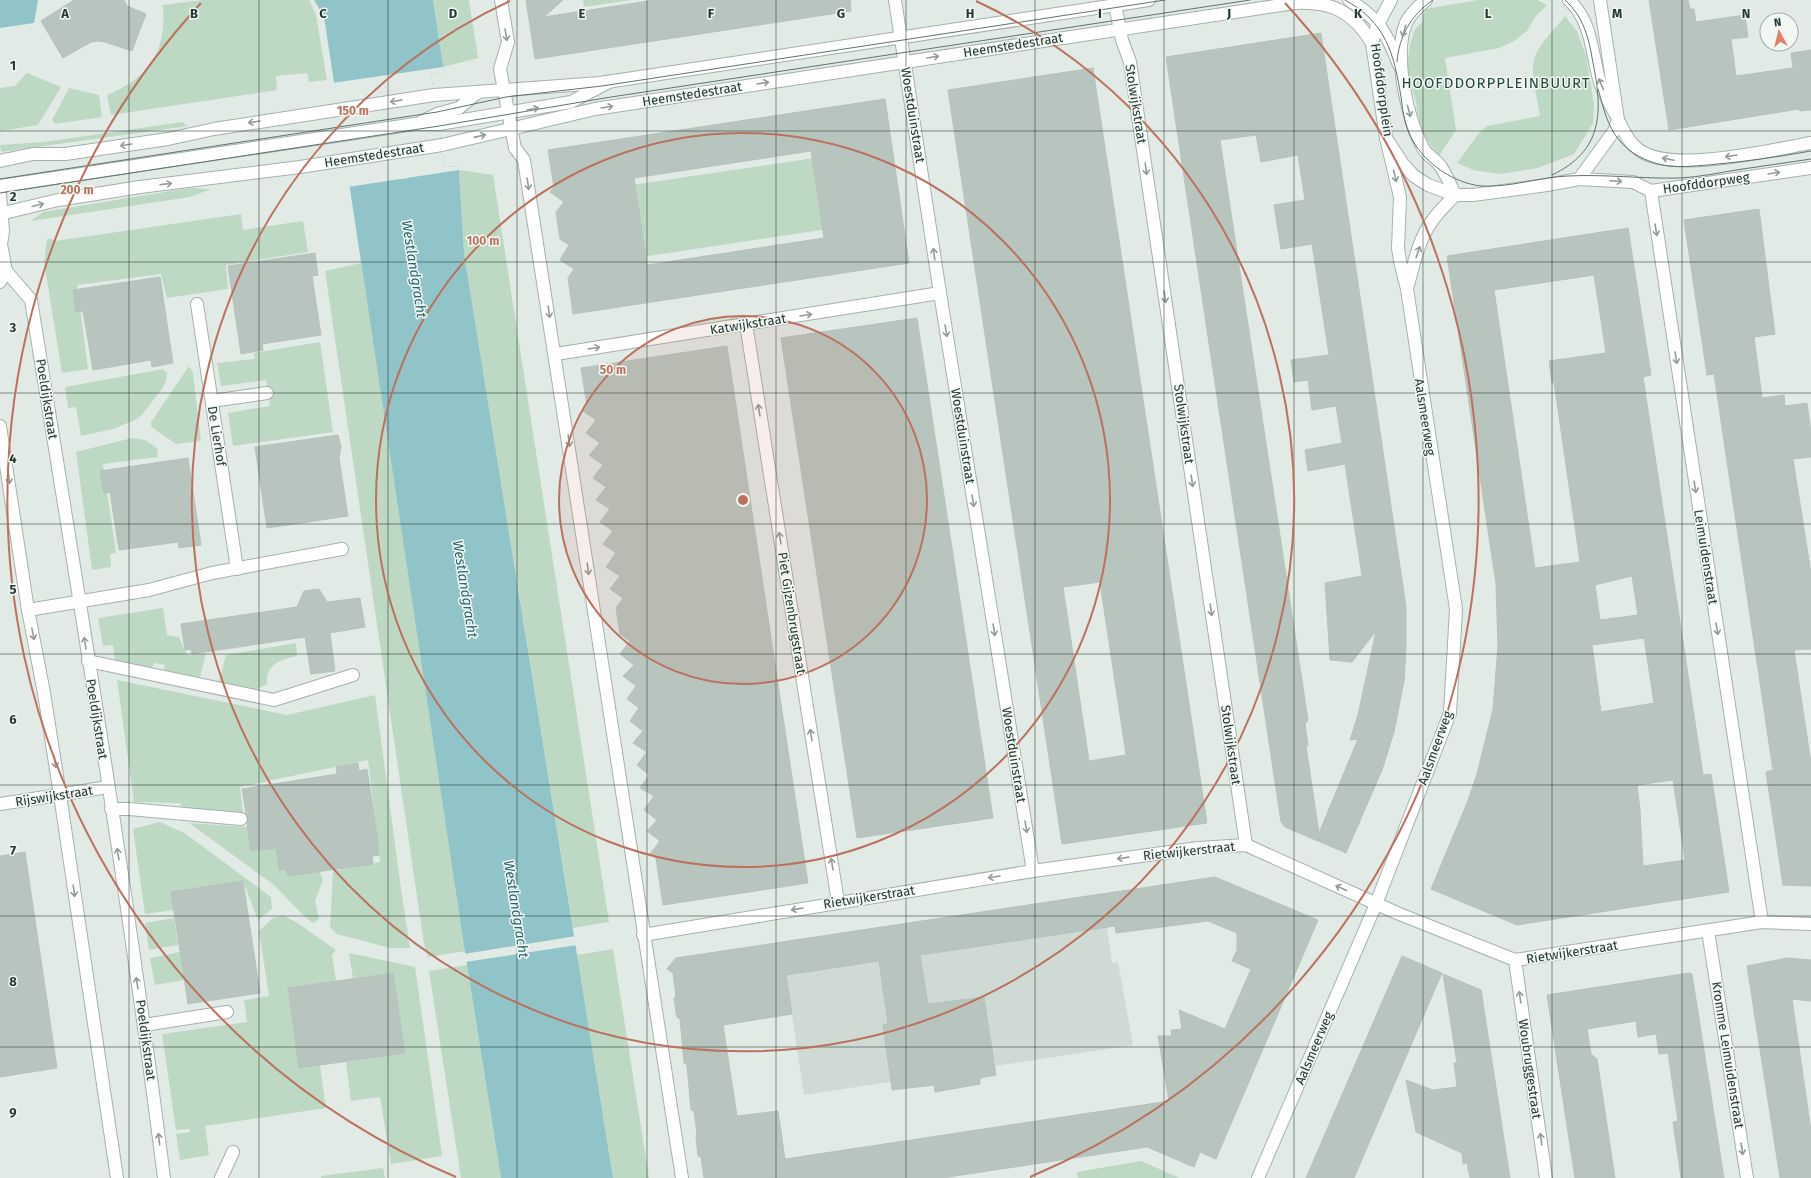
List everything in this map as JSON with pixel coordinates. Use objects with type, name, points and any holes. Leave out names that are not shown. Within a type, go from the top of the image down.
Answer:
[{"type":"street","points":[[501,0],[508,42],[500,69],[515,148],[524,160],[556,354],[643,935],[682,1178]]},
{"type":"street","name":"Woestduinstraat","points":[[894,0],[1033,871]]},
{"type":"street","name":"Heemstedestraat","points":[[0,161],[34,154],[73,153],[293,116],[434,95],[609,82],[1149,0]]},
{"type":"street","name":"Hoofddorpplein","points":[[1349,0],[1364,10],[1378,24],[1390,41],[1402,73]]},
{"type":"street","name":"Hoofddorpplein","points":[[1391,0],[1378,24],[1372,43],[1386,138],[1403,164],[1414,176],[1428,185],[1455,195],[1480,194],[1579,179]]},
{"type":"street","name":"Hoofddorpplein","points":[[1426,0],[1417,8],[1407,21],[1402,36],[1402,73],[1405,96],[1413,126],[1423,149],[1441,167],[1455,195]]},
{"type":"street","points":[[1569,0],[1575,6],[1584,21],[1592,43],[1599,80],[1618,120]]},
{"type":"street","points":[[1579,179],[1614,131],[1618,120],[1600,0]]},
{"type":"street","name":"Heemstedestraat","points":[[1,214],[58,200],[140,187],[300,166],[442,145],[596,109],[1120,29],[1310,2],[1322,4],[1346,13],[1365,31],[1372,43]]},
{"type":"street","name":"Stolwijkstraat","points":[[1115,5],[1120,29],[1130,62],[1246,845]]},
{"type":"street","name":"Heemstedestraat","points":[[0,186],[419,124],[438,119],[509,113],[571,102],[609,82]]},
{"type":"street","name":"Heemstedestraat","points":[[438,119],[459,108],[477,93]]},
{"type":"street","name":"Hoofddorpweg","points":[[1618,120],[1627,138],[1639,150],[1672,161],[1707,160],[1811,143]]},
{"type":"street","name":"Aalsmeerweg","points":[[1258,1178],[1376,904],[1450,713],[1456,609],[1407,289],[1398,248],[1400,197],[1386,138]]},
{"type":"street","name":"Hoofddorpweg","points":[[1579,179],[1632,182],[1651,191],[1811,168]]},
{"type":"street","name":"Leimuidenstraat","points":[[1651,191],[1762,922]]},
{"type":"street","name":"Poeldijkstraat","points":[[0,195],[3,231],[1,244],[3,276],[32,300],[144,1025],[164,1178]]},
{"type":"street","name":"Aalsmeerweg","points":[[1407,289],[1417,252],[1425,232],[1433,220],[1455,195]]},
{"type":"street","name":"Katwijkstraat","points":[[556,354],[940,293]]},
{"type":"street","name":"De Lierhof","points":[[197,304],[237,569]]},
{"type":"street","name":"Piet Gijzenbrugstraat","points":[[746,324],[838,902]]},
{"type":"street","points":[[212,401],[267,393]]},
{"type":"street","points":[[0,426],[28,610],[44,693],[60,795],[117,1178]]},
{"type":"street","points":[[28,610],[78,603],[149,590],[237,569],[342,549]]},
{"type":"street","points":[[88,661],[274,700],[353,675]]},
{"type":"street","name":"Rijswijkstraat","points":[[0,804],[108,787]]},
{"type":"street","points":[[111,809],[129,809],[241,820]]},
{"type":"street","name":"Rietwijkerstraat","points":[[643,935],[1033,871],[1198,848],[1246,845],[1376,904],[1514,960],[1762,922],[1811,924]]},
{"type":"street","name":"Kromme Leimuidenstraat","points":[[1708,931],[1747,1178]]},
{"type":"street","name":"Woubruggestraat","points":[[1514,960],[1546,1178]]},
{"type":"street","points":[[144,1025],[227,1012]]},
{"type":"street","points":[[221,1178],[233,1152]]},
{"type":"shaded area","points":[[1102,893],[1112,963],[1118,962],[1133,1045],[804,1095],[781,942]]},
{"type":"green space","points":[[202,0],[309,0],[316,15],[327,80],[309,82],[307,73],[276,76],[277,90],[111,115],[107,95],[122,88],[144,71],[152,61],[158,49],[162,36],[163,5]]},
{"type":"green space","points":[[433,0],[469,0],[478,58],[443,67]]},
{"type":"green space","points":[[583,0],[631,0],[584,7]]},
{"type":"green space","points":[[1478,0],[1537,0],[1547,5],[1536,16],[1527,31],[1514,41],[1499,48],[1445,58],[1456,130],[1439,156],[1421,132],[1416,103],[1407,68],[1410,44],[1415,29],[1422,22],[1425,9]]},
{"type":"green space","points":[[1565,16],[1577,31],[1586,56],[1594,104],[1593,123],[1574,154],[1538,168],[1500,174],[1473,170],[1457,163],[1480,132],[1487,126],[1540,116],[1533,74],[1534,60],[1543,43]]},
{"type":"green space","points":[[27,73],[61,87],[38,125],[0,131],[0,88],[15,86]]},
{"type":"green space","points":[[69,88],[99,95],[102,117],[55,124],[52,120]]},
{"type":"green space","points":[[182,122],[188,126],[1,152],[0,145],[44,142]]},
{"type":"green space","points":[[848,153],[861,224],[622,260],[611,188]]},
{"type":"green space","points":[[459,170],[493,175],[609,922],[573,928],[464,253]]},
{"type":"green space","points":[[189,188],[211,189],[190,197],[31,221],[43,212]]},
{"type":"green space","points":[[241,214],[243,230],[303,221],[308,252],[226,265],[228,289],[167,298],[161,274],[77,285],[88,369],[62,373],[44,261],[47,239],[52,239],[55,241]]},
{"type":"green space","points":[[361,263],[466,951],[428,957],[424,944],[325,271]]},
{"type":"green space","points":[[320,342],[333,432],[233,446],[228,413],[270,406],[266,380],[221,386],[217,363],[255,359],[254,353]]},
{"type":"green space","points":[[189,366],[193,373],[201,441],[176,444],[153,428],[151,422]]},
{"type":"green space","points":[[163,369],[167,373],[166,381],[162,389],[141,416],[113,429],[81,436],[76,407],[68,408],[65,387]]},
{"type":"green space","points":[[132,438],[145,440],[157,448],[158,457],[103,464],[116,553],[110,554],[111,567],[92,570],[76,452]]},
{"type":"green space","points":[[163,608],[167,635],[179,637],[187,655],[206,654],[200,677],[164,671],[165,665],[154,663],[151,669],[115,660],[113,645],[103,646],[98,618]]},
{"type":"green space","points":[[296,643],[297,656],[285,659],[275,664],[267,677],[267,684],[254,691],[219,683],[226,655]]},
{"type":"green space","points":[[117,680],[287,715],[375,695],[410,948],[390,948],[337,934],[330,927],[333,871],[380,862],[368,760],[240,787],[243,813],[182,808],[180,803],[134,802]]},
{"type":"green space","points":[[160,822],[186,834],[271,897],[272,909],[258,920],[243,881],[171,892],[174,910],[145,914],[133,829]]},
{"type":"green space","points":[[189,823],[248,827],[276,848],[320,872],[323,880],[315,901],[319,919],[313,923],[305,917],[274,885]]},
{"type":"green space","points":[[284,916],[296,922],[336,950],[332,955],[336,981],[288,989],[299,1068],[320,1066],[326,1108],[205,1126],[209,1155],[180,1160],[176,1134],[190,1132],[190,1129],[176,1130],[162,1034],[247,1022],[244,1000],[269,996],[259,931],[273,918]]},
{"type":"green space","points":[[174,918],[178,945],[149,950],[145,923]]},
{"type":"green space","points":[[613,949],[649,1178],[613,1178],[577,955]]},
{"type":"green space","points":[[180,952],[184,980],[155,985],[150,958]]},
{"type":"green space","points":[[349,953],[415,967],[442,1156],[391,1164],[380,1097],[351,1101],[346,1062],[405,1053],[393,973],[353,978]]},
{"type":"green space","points":[[467,965],[501,1178],[461,1178],[429,971]]},
{"type":"green space","points":[[1141,1161],[1180,1178],[1078,1178],[1077,1172]]},
{"type":"green space","points":[[383,1168],[385,1178],[321,1178],[321,1176]]},
{"type":"water","points":[[0,0],[38,0],[34,23],[0,28]]},
{"type":"water","name":"Westlandgracht","points":[[314,0],[433,0],[444,72],[431,74],[445,167],[458,166],[459,170],[464,253],[613,1178],[501,1178],[467,965],[323,15]],"holes":[[[386,75],[392,75],[408,178],[401,179]]]},
{"type":"pier","points":[[443,67],[444,72],[431,74],[445,167],[458,166],[459,170],[348,187],[332,83]],"holes":[[[388,77],[391,77],[406,177],[403,177]]]},
{"type":"pier","points":[[576,936],[577,945],[465,962],[464,954]]},
{"type":"building","points":[[74,0],[124,0],[127,6],[146,14],[132,51],[98,41],[91,42],[63,58],[41,21]]},
{"type":"building","points":[[526,0],[563,0],[544,17],[655,0],[850,0],[851,11],[535,59]]},
{"type":"building","points":[[1649,0],[1688,0],[1690,9],[1694,9],[1696,22],[1745,15],[1748,37],[1731,39],[1736,76],[1793,68],[1791,53],[1811,50],[1811,110],[1800,111],[1799,109],[1669,130]]},
{"type":"building","points":[[1321,33],[1406,607],[1404,681],[1394,732],[1382,770],[1346,853],[1285,827],[1281,822],[1166,57]],"holes":[[[1256,135],[1261,162],[1298,155],[1305,200],[1274,205],[1281,249],[1312,244],[1329,355],[1291,360],[1294,382],[1308,380],[1312,410],[1336,406],[1342,443],[1305,450],[1308,471],[1345,464],[1362,576],[1325,583],[1330,660],[1352,662],[1376,631],[1358,715],[1350,740],[1358,739],[1319,833],[1306,746],[1308,746],[1305,724],[1308,720],[1220,140]]]},
{"type":"building","points":[[1093,68],[1207,823],[1062,844],[948,90]],"holes":[[[1100,582],[1126,755],[1089,761],[1063,587]]]},
{"type":"building","points":[[885,99],[909,263],[573,314],[568,278],[574,269],[560,260],[569,245],[560,239],[556,212],[564,202],[550,192],[554,187],[548,150]],"holes":[[[811,151],[824,238],[647,265],[634,178]]]},
{"type":"building","points":[[1759,209],[1775,334],[1754,337],[1762,398],[1784,395],[1785,406],[1807,403],[1811,434],[1811,457],[1793,459],[1811,573],[1811,649],[1794,650],[1811,763],[1811,886],[1783,885],[1766,772],[1773,770],[1714,374],[1707,375],[1684,220]]},
{"type":"building","points":[[1628,228],[1651,375],[1643,377],[1703,775],[1711,774],[1729,892],[1517,925],[1431,889],[1467,803],[1477,774],[1493,709],[1498,646],[1496,584],[1447,256]],"holes":[[[1594,275],[1606,353],[1549,361],[1552,383],[1554,382],[1580,562],[1535,568],[1494,290]],[[1632,576],[1638,615],[1600,620],[1595,585]],[[1644,638],[1654,703],[1601,712],[1592,645]],[[1673,780],[1685,860],[1643,866],[1637,785]]]},
{"type":"building","points":[[315,253],[318,275],[312,276],[321,335],[262,344],[263,350],[241,354],[228,266]]},
{"type":"building","points":[[160,277],[173,363],[152,367],[151,360],[93,370],[83,311],[76,312],[73,290]]},
{"type":"building","points":[[917,318],[993,818],[857,838],[781,338]]},
{"type":"building","points":[[727,346],[808,883],[663,905],[656,858],[650,854],[660,841],[647,831],[657,820],[644,810],[654,796],[640,788],[649,775],[637,765],[647,752],[633,743],[643,731],[630,721],[639,708],[627,699],[636,686],[623,676],[634,665],[620,654],[630,641],[620,634],[616,608],[623,598],[610,589],[620,576],[606,567],[616,553],[603,544],[613,531],[600,522],[610,509],[596,500],[606,487],[593,478],[603,465],[589,455],[600,443],[586,433],[596,420],[583,411],[587,406],[581,368]]},
{"type":"building","points":[[338,435],[341,447],[339,458],[348,516],[267,528],[255,447]]},
{"type":"building","points":[[188,458],[201,545],[179,548],[178,542],[119,550],[110,492],[104,493],[100,471]]},
{"type":"building","points":[[319,589],[327,602],[360,598],[365,627],[330,633],[335,671],[311,674],[305,637],[192,654],[191,649],[185,650],[181,624],[297,607],[304,591]]},
{"type":"building","points":[[358,763],[359,771],[367,769],[377,835],[379,855],[372,856],[373,864],[288,876],[286,869],[279,870],[276,848],[251,851],[247,823],[248,819],[242,789],[337,774],[336,767]]},
{"type":"building","points":[[25,852],[57,1068],[0,1077],[0,856]]},
{"type":"building","points":[[1215,877],[1318,920],[1216,1159],[1200,1152],[1194,1167],[1147,1147],[942,1178],[704,1178],[701,1157],[698,1156],[694,1111],[691,1110],[687,1065],[684,1063],[680,1019],[677,1017],[676,1012],[674,998],[676,996],[673,973],[667,969],[676,958]],"holes":[[[1208,921],[1237,933],[1237,950],[1232,961],[1251,969],[1225,1029],[1179,1010],[1182,1029],[1171,1030],[1172,1036],[1158,1036],[1169,1101],[785,1159],[778,1111],[737,1116],[723,1025],[792,1014],[786,975],[879,961],[888,1024],[883,1025],[892,1090],[934,1085],[935,1092],[980,1084],[980,1078],[996,1075],[984,997],[928,1004],[920,955],[1115,926],[1116,933]]]},
{"type":"building","points":[[243,881],[260,993],[188,1004],[171,892]]},
{"type":"building","points":[[1402,956],[1442,973],[1354,1178],[1306,1178]]},
{"type":"building","points":[[1787,958],[1811,960],[1811,1001],[1792,999],[1811,1131],[1811,1178],[1780,1178],[1747,966]]},
{"type":"building","points":[[393,973],[405,1053],[299,1068],[288,988]]},
{"type":"building","points":[[1689,973],[1692,974],[1724,1178],[1681,1178],[1673,1122],[1678,1121],[1668,1053],[1659,1054],[1656,1034],[1638,1037],[1636,1021],[1587,1029],[1591,1054],[1597,1059],[1615,1178],[1575,1178],[1547,995]]},
{"type":"building","points":[[1443,974],[1481,990],[1510,1178],[1470,1178],[1467,1163],[1463,1164],[1462,1153],[1416,1132],[1406,1080],[1433,1090],[1457,1087],[1454,1063],[1457,1063]]},
{"type":"tram line","points":[[0,179],[437,112],[506,97],[602,86],[1165,0]]},
{"type":"tram line","points":[[0,193],[439,126],[611,97],[1250,0]]},
{"type":"tram line","points":[[1345,0],[1370,18],[1386,41],[1395,67],[1406,125],[1413,141],[1433,165],[1451,177],[1461,181],[1481,186],[1491,186],[1568,176],[1680,178],[1811,159]]},
{"type":"tram line","points":[[1397,62],[1400,43],[1412,19],[1433,0]]},
{"type":"tram line","points":[[1552,175],[1569,165],[1581,154],[1590,142],[1598,114],[1596,81],[1585,29],[1577,14],[1565,0]]},
{"type":"tram line","points":[[1598,89],[1608,122],[1619,140],[1633,153],[1657,164],[1680,167],[1708,165],[1811,151]]},
{"type":"district","name":"HOOFDDORPPLEINBUURT","points":[[1496,83]]}]
